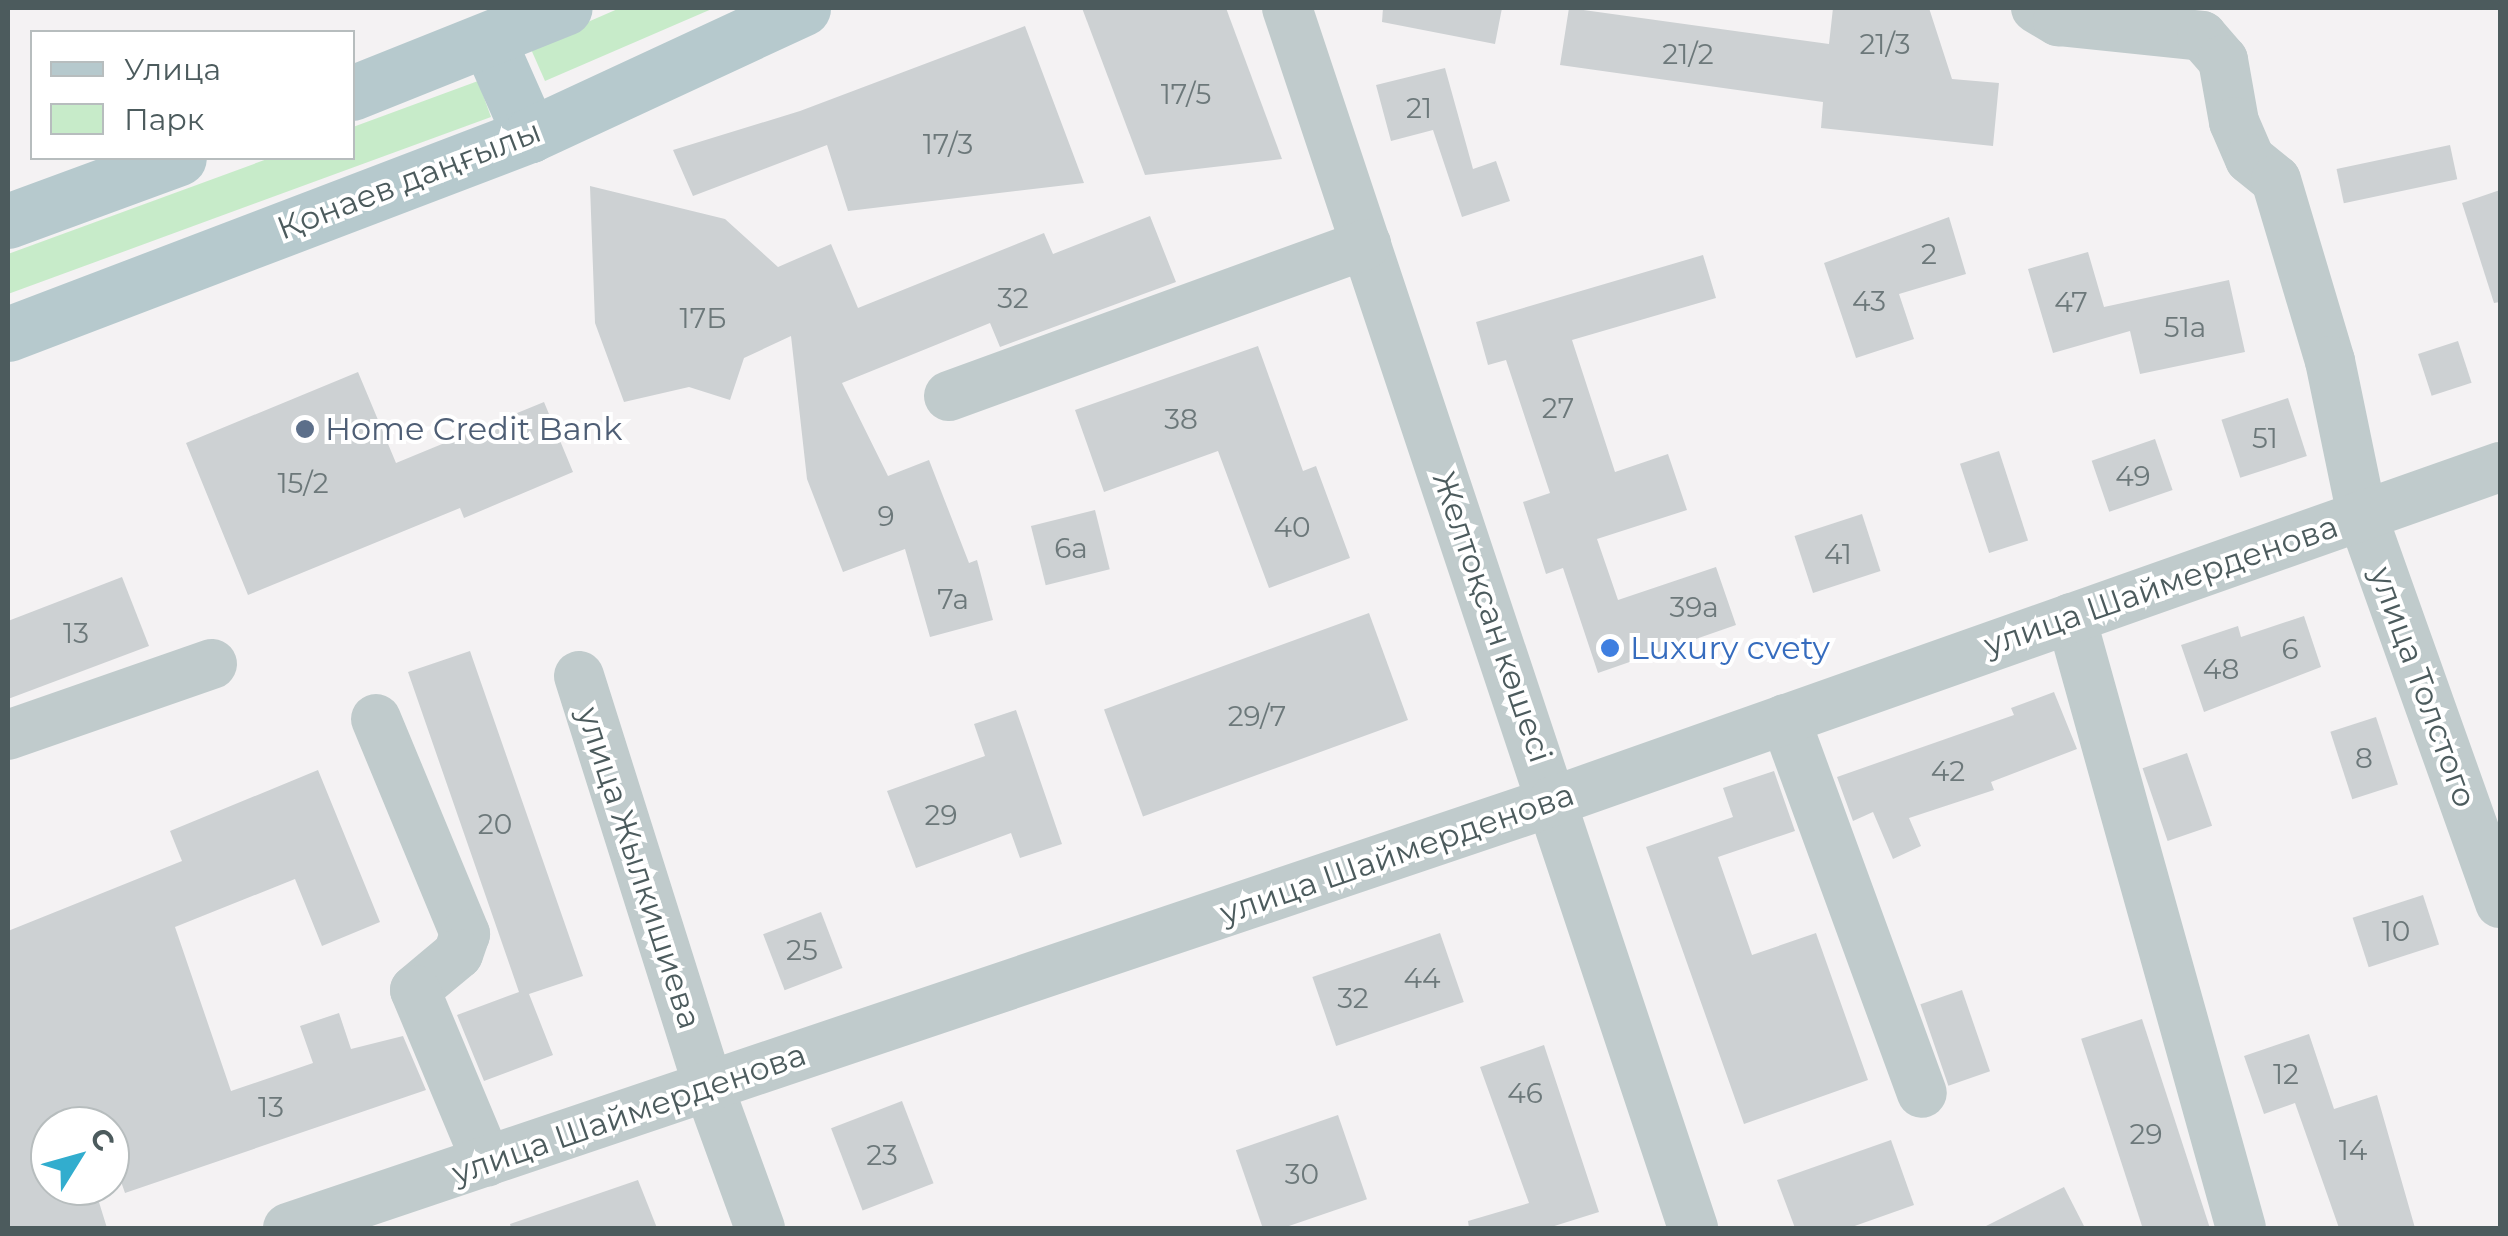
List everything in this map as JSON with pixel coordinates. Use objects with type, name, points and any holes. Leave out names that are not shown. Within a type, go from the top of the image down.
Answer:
[{"type":"main road","points":[[355,92],[490,42],[565,8]]},
{"type":"main road","name":"Қонаев даңғылы","points":[[8,334],[530,134],[803,8]]},
{"type":"main road","points":[[490,42],[530,134]]},
{"type":"main road","points":[[8,221],[175,160]]},
{"type":"street","name":"Желтоқсан көшесі","points":[[1287,8],[1693,1228]]},
{"type":"street","name":"улица Толстого","points":[[2036,8],[2058,22],[2202,36],[2223,60],[2234,122],[2250,159],[2276,180],[2330,361],[2362,516],[2500,902]]},
{"type":"street","points":[[949,396],[1366,244]]},
{"type":"street","name":"улица Шаймерденова","points":[[288,1228],[377,1214],[487,1162],[1554,801],[2500,467]]},
{"type":"street","points":[[2071,618],[2241,1228]]},
{"type":"street","points":[[8,735],[212,664]]},
{"type":"street","name":"улица Жылкишиева","points":[[579,676],[708,1088],[760,1228]]},
{"type":"street","points":[[376,719],[464,934],[458,954],[415,990],[487,1162]]},
{"type":"street","points":[[1786,719],[1922,1093]]},
{"type":"green space","points":[[620,8],[714,8],[545,81],[530,47]]},
{"type":"green space","points":[[478,81],[491,117],[8,294],[8,254],[265,160],[355,160],[355,126]]},
{"type":"building","points":[[1082,8],[1226,8],[1282,159],[1145,175]]},
{"type":"building","points":[[1383,8],[1502,8],[1495,44],[1382,22]]},
{"type":"building","points":[[1569,8],[1829,44],[1833,8],[1929,8],[1952,79],[1999,83],[1993,146],[1821,128],[1823,102],[1560,65]]},
{"type":"building","points":[[1025,26],[1084,183],[848,211],[827,145],[693,196],[673,150],[800,111]]},
{"type":"building","points":[[1445,68],[1473,169],[1496,161],[1510,201],[1462,217],[1433,130],[1391,141],[1376,85]]},
{"type":"building","points":[[2450,145],[2457,179],[2344,203],[2337,169]]},
{"type":"building","points":[[590,186],[725,219],[778,267],[831,244],[858,308],[1044,233],[1053,254],[1150,216],[1176,282],[1000,347],[990,323],[842,383],[888,476],[929,460],[969,563],[977,560],[993,620],[930,637],[905,549],[843,572],[807,479],[791,336],[744,358],[730,400],[689,387],[624,402],[595,323]]},
{"type":"building","points":[[2500,190],[2500,302],[2494,303],[2462,203]]},
{"type":"building","points":[[1949,217],[1966,274],[1899,294],[1914,339],[1856,358],[1824,263]]},
{"type":"building","points":[[2088,252],[2104,307],[2229,280],[2245,352],[2140,374],[2130,331],[2053,353],[2028,269]]},
{"type":"building","points":[[1703,255],[1716,298],[1572,340],[1615,472],[1668,454],[1687,510],[1597,539],[1618,600],[1716,567],[1736,625],[1598,673],[1563,568],[1546,574],[1523,502],[1550,493],[1506,360],[1488,365],[1476,322]]},
{"type":"building","points":[[2458,341],[2472,383],[2432,396],[2418,354]]},
{"type":"building","points":[[1258,346],[1303,471],[1316,466],[1350,558],[1269,588],[1218,451],[1104,492],[1075,410]]},
{"type":"building","points":[[358,372],[396,463],[544,402],[573,472],[464,518],[460,508],[248,595],[186,443]]},
{"type":"building","points":[[2288,398],[2307,456],[2240,478],[2221,420]]},
{"type":"building","points":[[2155,439],[2173,490],[2109,512],[2092,461]]},
{"type":"building","points":[[1999,451],[2028,540],[1989,553],[1960,464]]},
{"type":"building","points":[[1095,510],[1110,569],[1046,585],[1031,526]]},
{"type":"building","points":[[1862,514],[1881,571],[1813,593],[1794,536]]},
{"type":"building","points":[[122,577],[149,646],[8,699],[8,621]]},
{"type":"building","points":[[1369,613],[1408,720],[1143,817],[1104,709]]},
{"type":"building","points":[[2304,616],[2321,667],[2204,712],[2181,645],[2238,626],[2241,637]]},
{"type":"building","points":[[470,651],[583,976],[529,994],[553,1055],[484,1081],[457,1015],[519,992],[408,672]]},
{"type":"building","points":[[2054,692],[2077,749],[1991,782],[1994,790],[1909,818],[1921,846],[1893,859],[1873,812],[1853,821],[1837,777],[2014,715],[2011,708]]},
{"type":"building","points":[[1016,710],[1062,844],[1020,858],[1011,833],[916,868],[887,791],[985,756],[974,724]]},
{"type":"building","points":[[2376,717],[2398,785],[2352,799],[2330,732]]},
{"type":"building","points":[[2187,753],[2212,826],[2168,841],[2143,768]]},
{"type":"building","points":[[318,770],[380,922],[322,946],[295,879],[175,927],[231,1091],[313,1063],[300,1026],[339,1013],[351,1049],[403,1036],[426,1090],[130,1191],[130,1106],[30,1106],[30,1206],[100,1206],[107,1228],[8,1228],[8,931],[182,861],[170,831]]},
{"type":"building","points":[[1774,771],[1795,831],[1718,857],[1752,955],[1816,933],[1868,1080],[1744,1124],[1646,847],[1733,817],[1723,788]]},
{"type":"building","points":[[2423,895],[2439,944],[2369,967],[2353,918]]},
{"type":"building","points":[[821,912],[843,968],[785,990],[763,934]]},
{"type":"building","points":[[1440,933],[1464,1002],[1336,1046],[1312,977]]},
{"type":"building","points":[[1962,990],[1990,1071],[1948,1086],[1920,1004]]},
{"type":"building","points":[[2142,1019],[2210,1228],[2143,1228],[2081,1039]]},
{"type":"building","points":[[2309,1034],[2334,1109],[2377,1095],[2415,1228],[2339,1228],[2295,1103],[2264,1114],[2244,1056]]},
{"type":"building","points":[[1544,1045],[1599,1212],[1548,1228],[1469,1228],[1468,1221],[1529,1203],[1480,1067]]},
{"type":"building","points":[[902,1101],[934,1183],[863,1210],[831,1128]]},
{"type":"building","points":[[1338,1115],[1367,1199],[1283,1228],[1263,1228],[1236,1150]]},
{"type":"building","points":[[1891,1140],[1914,1205],[1849,1228],[1795,1228],[1777,1180]]},
{"type":"building","points":[[638,1180],[657,1228],[511,1228],[510,1224]]},
{"type":"building","points":[[2064,1187],[2085,1228],[1982,1228]]},
{"type":"place","name":"Home Credit Bank","points":[[305,429]]},
{"type":"place","name":"Luxury cvety","points":[[1610,648]]}]
